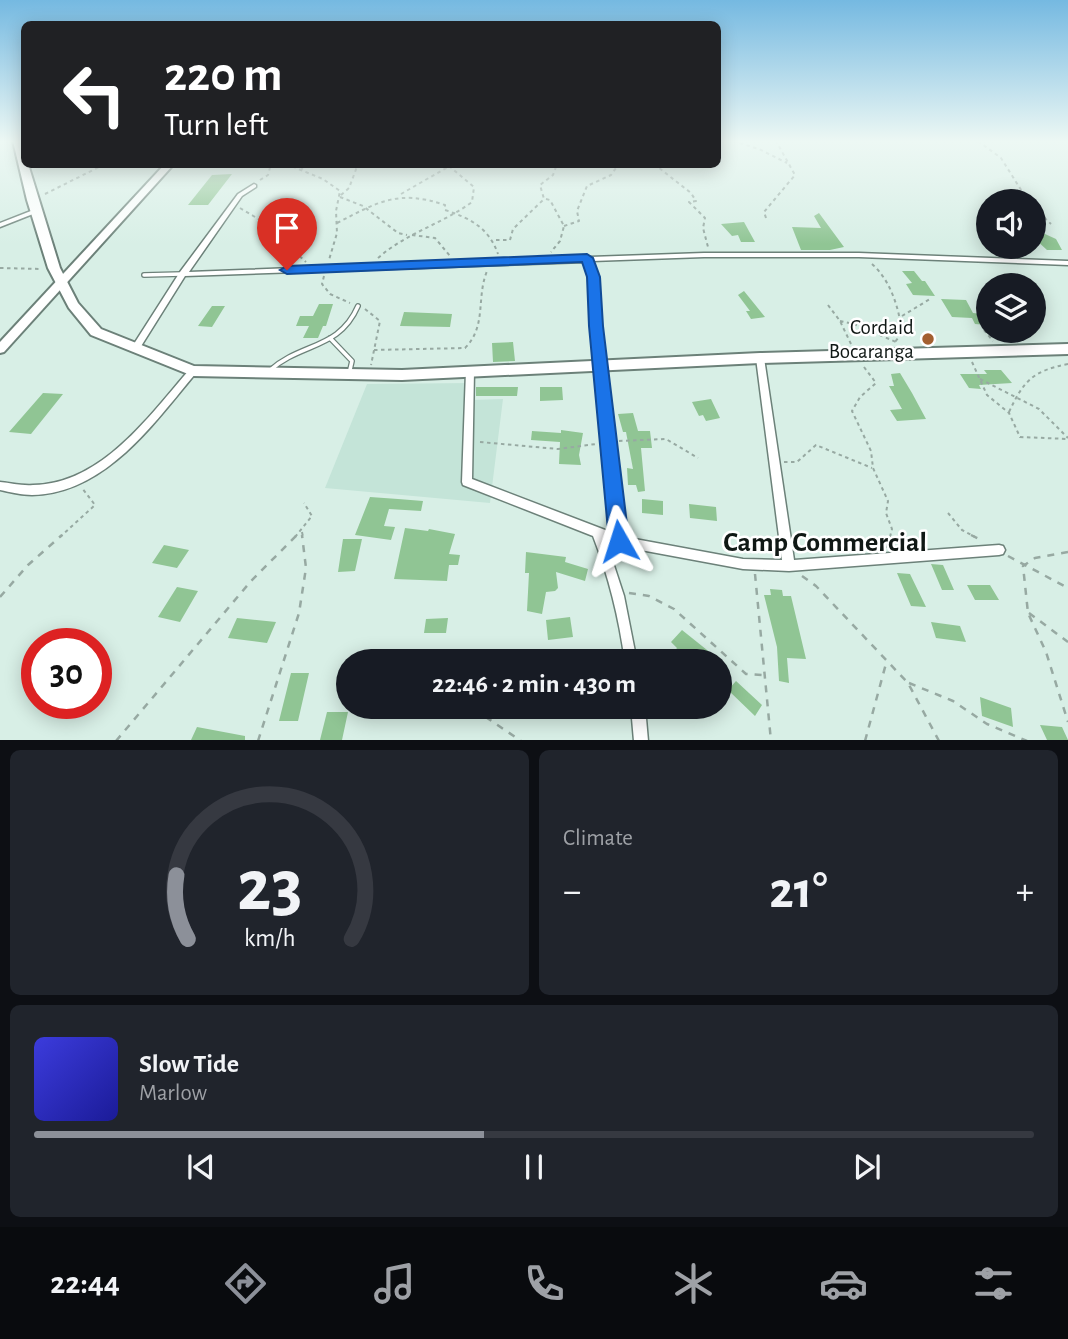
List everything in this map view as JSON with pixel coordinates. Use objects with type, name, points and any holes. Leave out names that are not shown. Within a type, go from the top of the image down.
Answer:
[{"type":"main road","points":[[26,176],[54,268],[73,305],[96,332],[197,377],[267,373],[402,375],[760,358],[1068,349]]},
{"type":"street","points":[[0,349],[160,176]]},
{"type":"street","points":[[135,349],[183,274],[233,204],[240,195],[254,186]]},
{"type":"street","points":[[0,225],[36,211]]},
{"type":"street","points":[[183,274],[709,255],[859,255],[1068,263]]},
{"type":"street","points":[[587,258],[594,277],[600,365],[619,541]]},
{"type":"street","points":[[760,358],[789,566]]},
{"type":"street","points":[[470,371],[467,482],[619,541],[754,564],[789,566],[999,550]]},
{"type":"street","points":[[0,486],[46,488],[84,479],[129,445],[197,377]]},
{"type":"street","points":[[597,533],[618,590],[629,649]]},
{"type":"street","points":[[639,719],[641,740]]},
{"type":"lane","points":[[144,275],[183,274]]},
{"type":"lane","points":[[267,373],[289,355],[330,338],[349,326],[358,306]]},
{"type":"lane","points":[[330,338],[352,361],[349,375]]},
{"type":"path","points":[[44,195],[82,176]]},
{"type":"path","points":[[254,186],[267,176]]},
{"type":"path","points":[[354,176],[349,188],[339,197],[366,208],[398,233],[435,238],[457,263]]},
{"type":"path","points":[[400,195],[433,176]]},
{"type":"path","points":[[370,266],[393,243],[457,214],[472,202],[474,187],[462,176]]},
{"type":"path","points":[[544,199],[540,185],[552,176]]},
{"type":"path","points":[[564,226],[579,221],[577,211],[587,186],[610,176]]},
{"type":"path","points":[[669,176],[691,193],[696,201],[689,202],[705,218],[703,228],[709,255]]},
{"type":"path","points":[[766,218],[764,212],[796,176]]},
{"type":"path","points":[[337,223],[387,196],[424,197],[445,205],[445,210],[467,217],[495,240],[510,240],[513,229],[544,199]]},
{"type":"path","points":[[544,199],[550,200],[564,226],[560,241],[551,252],[549,260]]},
{"type":"path","points":[[233,204],[260,220],[313,269]]},
{"type":"path","points":[[1046,220],[1051,225]]},
{"type":"path","points":[[374,350],[465,348],[474,341],[481,323],[481,284],[486,272],[499,261],[495,240]]},
{"type":"path","points":[[859,255],[880,270],[901,316],[902,333],[888,346]]},
{"type":"path","points":[[0,268],[54,268]]},
{"type":"path","points":[[901,316],[930,299]]},
{"type":"path","points":[[828,305],[840,321],[856,355],[876,383],[860,397],[852,411],[871,451],[873,468],[888,501],[886,513],[892,529],[884,559]]},
{"type":"path","points":[[840,321],[895,342]]},
{"type":"path","points":[[968,352],[987,395],[1009,413],[1020,437],[1068,439]]},
{"type":"path","points":[[1009,413],[1023,382],[1042,368],[1068,364]]},
{"type":"path","points":[[979,379],[1017,395],[1052,418],[1068,439]]},
{"type":"path","points":[[469,440],[558,449],[608,442],[666,439],[698,458]]},
{"type":"path","points":[[776,463],[797,462],[816,444],[873,468]]},
{"type":"path","points":[[0,597],[28,565],[95,505],[81,488],[84,479]]},
{"type":"path","points":[[116,740],[251,581],[302,530],[312,516],[304,503]]},
{"type":"path","points":[[947,513],[962,530],[980,540]]},
{"type":"path","points":[[258,740],[299,613],[306,568],[302,530]]},
{"type":"path","points":[[999,550],[1023,566],[1068,588]]},
{"type":"path","points":[[1023,566],[1035,558],[1068,552]]},
{"type":"path","points":[[754,564],[771,740]]},
{"type":"path","points":[[789,566],[816,586],[908,682],[939,740]]},
{"type":"path","points":[[1023,566],[1028,613],[1046,652],[1068,722]]},
{"type":"path","points":[[618,590],[649,596],[674,609],[746,674],[764,675]]},
{"type":"path","points":[[1028,613],[1068,642]]},
{"type":"path","points":[[865,740],[887,659]]},
{"type":"path","points":[[908,682],[953,701],[987,724],[1027,740]]},
{"type":"path","points":[[488,719],[515,739],[521,740]]},
{"type":"shaded area","points":[[471,383],[471,400],[503,399],[490,503],[325,488],[367,384]]},
{"type":"building","points":[[212,176],[231,176],[208,205],[188,205]]},
{"type":"building","points":[[819,213],[844,247],[801,250],[792,227],[821,228],[814,216]]},
{"type":"building","points":[[744,222],[755,242],[741,242],[738,235],[732,236],[721,224]]},
{"type":"building","points":[[1046,234],[1056,239],[1062,250],[1047,250]]},
{"type":"building","points":[[902,271],[914,271],[935,296],[913,295],[906,284],[912,283]]},
{"type":"building","points":[[744,291],[765,317],[751,319],[746,311],[750,311],[738,295]]},
{"type":"building","points":[[941,299],[966,300],[973,313],[976,313],[976,324],[972,318],[952,317]]},
{"type":"building","points":[[319,304],[333,304],[326,326],[323,326],[318,338],[303,338],[309,326],[296,326],[300,316],[313,316]]},
{"type":"building","points":[[212,306],[225,306],[212,327],[198,326]]},
{"type":"building","points":[[404,312],[452,314],[450,327],[400,326]]},
{"type":"building","points":[[513,342],[515,361],[493,362],[492,343]]},
{"type":"building","points":[[984,370],[1001,370],[1012,383],[979,385],[981,389],[969,388],[960,374],[987,374]]},
{"type":"building","points":[[900,373],[926,419],[897,421],[890,410],[902,409],[889,386],[894,386],[891,374]]},
{"type":"building","points":[[476,387],[518,387],[517,396],[476,396]]},
{"type":"building","points":[[540,387],[562,387],[563,400],[540,401]]},
{"type":"building","points":[[43,393],[63,394],[31,434],[9,432]]},
{"type":"building","points":[[711,399],[720,418],[706,421],[703,415],[699,416],[692,402]]},
{"type":"building","points":[[633,413],[638,431],[650,431],[652,448],[641,448],[645,491],[638,492],[636,485],[628,485],[627,468],[633,469],[626,432],[623,432],[618,414]]},
{"type":"building","points":[[561,430],[583,433],[579,455],[581,465],[559,464],[560,442],[531,440],[532,431],[561,433]]},
{"type":"building","points":[[370,497],[423,501],[421,511],[389,509],[384,526],[395,527],[391,540],[355,535]]},
{"type":"building","points":[[642,499],[663,501],[663,515],[642,513]]},
{"type":"building","points":[[689,504],[716,507],[717,521],[690,518]]},
{"type":"building","points":[[405,528],[455,534],[449,554],[460,555],[458,565],[449,565],[447,581],[394,579]]},
{"type":"building","points":[[343,539],[362,539],[355,571],[338,572]]},
{"type":"building","points":[[164,545],[189,550],[177,568],[152,563]]},
{"type":"building","points":[[526,552],[566,557],[565,562],[588,569],[585,581],[556,572],[558,588],[546,592],[542,614],[527,611],[529,573],[525,573]]},
{"type":"building","points":[[931,564],[943,565],[954,590],[942,590]]},
{"type":"building","points":[[897,573],[910,574],[926,607],[911,606]]},
{"type":"building","points":[[967,585],[990,585],[999,600],[975,600]]},
{"type":"building","points":[[177,587],[198,591],[180,622],[158,617]]},
{"type":"building","points":[[770,589],[782,590],[783,596],[791,596],[806,659],[787,658],[789,683],[779,681],[777,647],[764,595],[771,595]]},
{"type":"building","points":[[570,617],[573,637],[548,640],[546,620]]},
{"type":"building","points":[[237,618],[276,622],[267,643],[228,638]]},
{"type":"building","points":[[448,618],[446,633],[424,633],[426,619]]},
{"type":"building","points":[[931,622],[960,626],[966,642],[936,638]]},
{"type":"building","points":[[682,630],[706,649],[676,649],[671,642]]},
{"type":"building","points":[[291,673],[309,673],[298,721],[279,721]]},
{"type":"building","points":[[736,681],[762,705],[755,716],[732,694],[732,686]]},
{"type":"building","points":[[980,697],[1011,708],[1013,727],[982,716]]},
{"type":"building","points":[[327,712],[336,712],[336,719],[346,719],[342,740],[320,740]]},
{"type":"building","points":[[1040,725],[1062,727],[1068,740],[1047,740]]},
{"type":"building","points":[[197,727],[245,736],[245,740],[191,740]]},
{"type":"place","name":"Cordaid Bocaranga","points":[[928,339]]},
{"type":"district","name":"Camp Commercial","points":[[825,541]]},
{"type":"route","points":[[287,270],[587,258],[594,277],[596,326],[619,541]]}]
